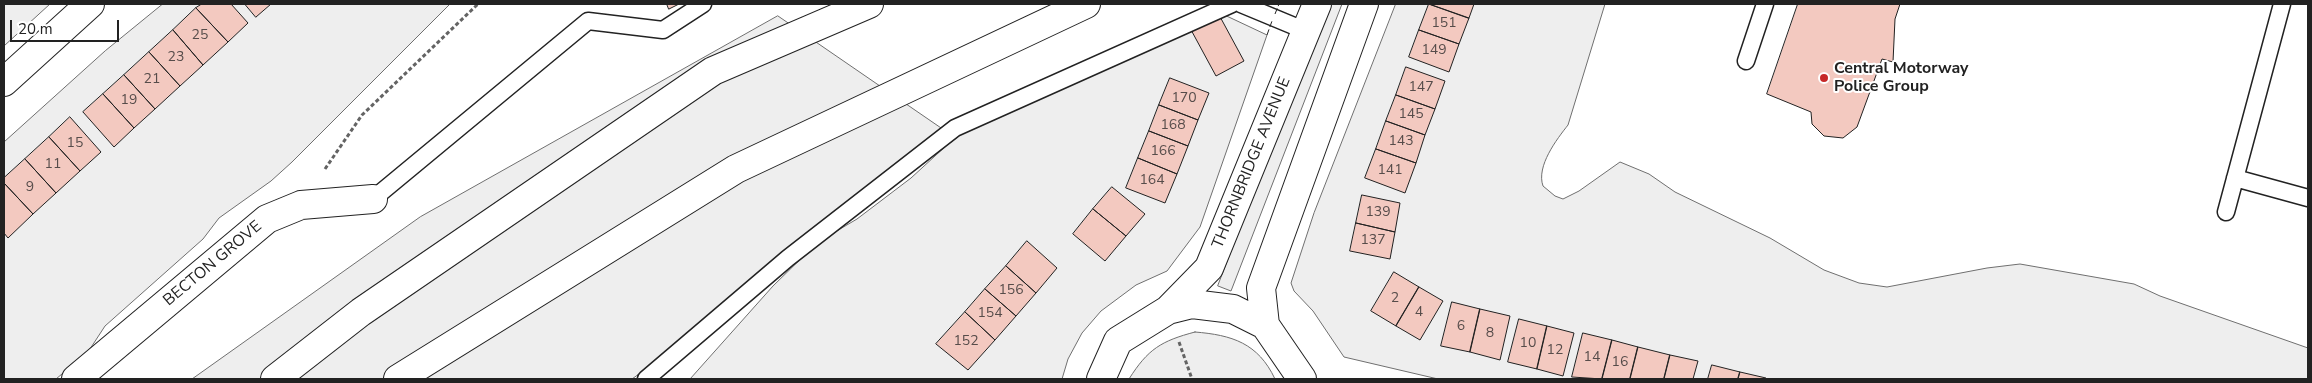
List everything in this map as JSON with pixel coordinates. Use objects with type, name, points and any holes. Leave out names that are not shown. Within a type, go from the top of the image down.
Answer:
[{"type":"main road","points":[[4,82],[90,4]]},
{"type":"main road","points":[[275,379],[361,312],[713,70],[869,4]]},
{"type":"main road","points":[[398,379],[736,168],[1086,4]]},
{"type":"main road","name":"THORNBRIDGE AVENUE","points":[[1168,310],[1209,268],[1317,4]]},
{"type":"main road","points":[[1265,325],[1262,288],[1364,4]]},
{"type":"main road","name":"BECTON GROVE","points":[[76,379],[267,218],[301,205],[373,199]]},
{"type":"main road","points":[[1101,379],[1118,341],[1168,310],[1192,304],[1233,309],[1265,325],[1305,378]]},
{"type":"lane","points":[[373,199],[588,21],[663,30],[703,4]]},
{"type":"lane","points":[[646,379],[788,258],[955,128],[1232,4]]},
{"type":"lane","points":[[1241,4],[1306,31]]},
{"type":"lane","points":[[1746,61],[1765,4]]},
{"type":"lane","points":[[2226,212],[2282,4]]},
{"type":"lane","points":[[2235,178],[2308,198]]},
{"type":"path","points":[[301,205],[362,115],[478,4]]},
{"type":"shaded area","points":[[4,4],[50,4],[4,46]]},
{"type":"shaded area","points":[[163,4],[450,4],[292,162],[271,181],[219,218],[203,239],[105,326],[88,352],[56,379],[4,379],[4,142],[105,51]]},
{"type":"shaded area","points":[[1327,4],[1342,4],[1231,291],[1218,286]]},
{"type":"shaded area","points":[[1396,4],[1605,4],[1568,125],[1549,153],[1542,170],[1543,186],[1555,196],[1563,199],[1579,191],[1620,162],[1649,174],[1675,192],[1770,238],[1824,270],[1859,283],[1887,287],[1987,268],[2020,264],[2134,284],[2160,296],[2308,348],[2308,379],[1438,379],[1344,357],[1313,311],[1294,291],[1291,283],[1314,213]]},
{"type":"shaded area","points":[[1216,11],[1267,35],[1200,227],[1167,271],[1136,285],[1101,311],[1082,333],[1068,359],[1062,379],[690,379],[773,286],[818,242],[857,219],[911,178],[947,145],[967,130]]},
{"type":"shaded area","points":[[778,16],[944,130],[664,356],[632,379],[192,379],[420,217]]},
{"type":"shaded area","points":[[1195,332],[1221,336],[1242,343],[1261,357],[1275,379],[1129,379],[1149,353],[1156,348],[1173,339]]},
{"type":"building","points":[[202,4],[231,4],[248,23],[228,42],[196,8]]},
{"type":"building","points":[[245,4],[271,4],[256,17]]},
{"type":"building","points":[[667,4],[679,4],[669,9]]},
{"type":"building","points":[[1429,4],[1469,18],[1459,44],[1419,30]]},
{"type":"building","points":[[1429,4],[1474,4],[1469,18]]},
{"type":"building","name":"Central Motorway Police Group","points":[[1798,4],[1900,4],[1895,19],[1893,62],[1882,59],[1857,127],[1843,138],[1824,136],[1812,124],[1811,112],[1767,94]]},
{"type":"building","points":[[196,8],[228,42],[203,65],[173,30]]},
{"type":"building","points":[[1218,13],[1244,61],[1216,76],[1190,28]]},
{"type":"building","points":[[173,30],[203,65],[180,86],[149,52]]},
{"type":"building","points":[[1419,30],[1459,44],[1449,72],[1409,57]]},
{"type":"building","points":[[149,52],[180,86],[155,109],[124,75]]},
{"type":"building","points":[[1406,67],[1445,81],[1435,109],[1396,95]]},
{"type":"building","points":[[124,75],[155,109],[134,128],[103,94]]},
{"type":"building","points":[[1170,78],[1209,93],[1198,120],[1159,105]]},
{"type":"building","points":[[103,94],[134,128],[114,147],[83,112]]},
{"type":"building","points":[[1396,95],[1435,109],[1425,135],[1386,121]]},
{"type":"building","points":[[1159,105],[1198,120],[1188,146],[1149,131]]},
{"type":"building","points":[[70,117],[101,152],[80,171],[49,137]]},
{"type":"building","points":[[1386,121],[1425,135],[1416,163],[1376,149]]},
{"type":"building","points":[[1149,131],[1188,146],[1177,174],[1138,158]]},
{"type":"building","points":[[49,137],[80,171],[56,193],[25,159]]},
{"type":"building","points":[[1376,149],[1416,163],[1405,193],[1365,178]]},
{"type":"building","points":[[1138,158],[1177,174],[1165,203],[1126,188]]},
{"type":"building","points":[[25,159],[56,193],[33,214],[4,183],[4,178]]},
{"type":"building","points":[[4,183],[33,214],[8,238],[4,233]]},
{"type":"building","points":[[1112,187],[1145,214],[1126,236],[1093,209]]},
{"type":"building","points":[[1362,195],[1400,203],[1395,232],[1356,223]]},
{"type":"building","points":[[1093,209],[1126,236],[1105,261],[1073,234]]},
{"type":"building","points":[[1356,223],[1395,232],[1390,259],[1350,251]]},
{"type":"building","points":[[1027,241],[1057,268],[1036,293],[1006,266]]},
{"type":"building","points":[[1006,266],[1036,293],[1016,316],[985,289]]},
{"type":"building","points":[[1394,272],[1419,287],[1396,326],[1371,311]]},
{"type":"building","points":[[1419,287],[1443,301],[1420,340],[1396,326]]},
{"type":"building","points":[[985,289],[1016,316],[995,340],[965,312]]},
{"type":"building","points":[[1452,302],[1480,309],[1470,352],[1441,346]]},
{"type":"building","points":[[1480,309],[1510,316],[1500,360],[1470,352]]},
{"type":"building","points":[[965,312],[995,340],[968,370],[936,344]]},
{"type":"building","points":[[1519,319],[1547,326],[1537,369],[1508,362]]},
{"type":"building","points":[[1547,326],[1574,333],[1563,376],[1537,369]]},
{"type":"building","points":[[1583,333],[1612,340],[1602,379],[1572,377]]},
{"type":"building","points":[[1612,340],[1638,347],[1630,379],[1602,379]]},
{"type":"building","points":[[1638,347],[1670,355],[1664,379],[1630,379]]},
{"type":"building","points":[[1670,355],[1698,361],[1693,379],[1664,379]]},
{"type":"building","points":[[1712,365],[1740,372],[1738,379],[1708,379]]},
{"type":"building","points":[[1740,372],[1766,378],[1766,379],[1738,379]]},
{"type":"fence","points":[[1275,14],[1279,4]]},
{"type":"fence","points":[[1267,35],[1272,21]]},
{"type":"place","name":"Central Motorway Police Group","points":[[1824,78]]}]
